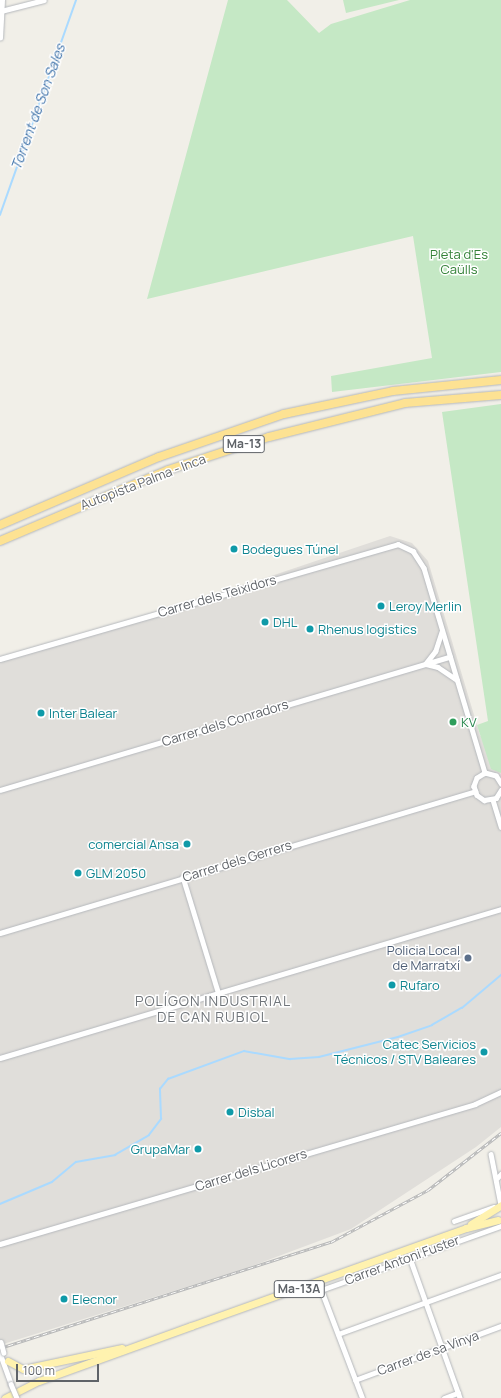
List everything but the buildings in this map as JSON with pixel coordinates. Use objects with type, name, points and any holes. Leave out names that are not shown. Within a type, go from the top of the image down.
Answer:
[{"type":"highway","name":"Autopista Palma - Inca","points":[[0,525],[159,457],[277,416],[393,391],[501,380]]},
{"type":"highway","name":"Autopista Palma - Inca","points":[[0,542],[168,470],[276,435],[405,404],[501,395]]},
{"type":"main road","points":[[498,1207],[500,1222]]},
{"type":"main road","name":"Ma-13A","points":[[466,1228],[498,1207]]},
{"type":"main road","name":"Ma-13A","points":[[0,1396],[466,1228],[500,1222]]},
{"type":"main road","points":[[8,1361],[23,1369],[132,1348]]},
{"type":"main road","name":"Ma-13A","points":[[6,1398],[39,1382]]},
{"type":"street","points":[[0,38],[2,0]]},
{"type":"street","points":[[1,11],[44,0]]},
{"type":"street","name":"Carrer dels Teixidors","points":[[0,659],[389,545],[407,546],[420,558],[424,568],[485,773]]},
{"type":"street","points":[[442,630],[436,650],[426,664],[438,667],[457,680]]},
{"type":"street","name":"Carrer dels Conradors","points":[[0,790],[450,657]]},
{"type":"street","points":[[493,800],[484,800],[474,791],[475,782],[485,773],[496,776],[501,783]]},
{"type":"street","points":[[493,800],[501,790]]},
{"type":"street","name":"Carrer dels Gerrers","points":[[0,932],[474,791]]},
{"type":"street","points":[[493,800],[501,827]]},
{"type":"street","points":[[183,877],[219,994]]},
{"type":"street","points":[[0,1058],[500,911]]},
{"type":"street","name":"Carrer dels Licorers","points":[[0,1244],[475,1104],[501,1092]]},
{"type":"street","points":[[454,1221],[498,1207],[496,1178],[490,1154]]},
{"type":"street","points":[[496,1178],[501,1174]]},
{"type":"street","name":"Carrer Antoni Fuster","points":[[362,1398],[321,1290],[410,1258],[500,1222]]},
{"type":"street","points":[[410,1258],[443,1347],[459,1396],[444,1398]]},
{"type":"street","points":[[338,1334],[501,1275]]},
{"type":"street","name":"Carrer de sa Vinya","points":[[355,1380],[501,1326]]},
{"type":"street","points":[[0,1342],[10,1384],[16,1398]]},
{"type":"street","points":[[2,1354],[8,1361]]},
{"type":"shaded area","points":[[390,536],[412,543],[428,561],[480,735],[501,774],[501,1127],[476,1147],[351,1229],[241,1270],[0,1345],[0,657],[173,609]]},
{"type":"green space","name":"Pleta d'Es Caülls","points":[[228,0],[287,0],[319,33],[331,24],[410,0],[501,0],[501,372],[332,392],[331,376],[432,358],[413,236],[147,299]]},
{"type":"green space","points":[[343,0],[399,0],[346,13]]},
{"type":"green space","points":[[501,404],[501,773],[491,769],[477,725],[488,721],[442,412]]},
{"type":"waterway","name":"Torrent de Son Sales","points":[[0,215],[76,0]]},
{"type":"waterway","points":[[0,1204],[52,1182],[76,1162],[115,1155],[149,1135],[161,1119],[160,1089],[168,1079],[244,1051],[290,1059],[319,1057],[398,1037],[432,1025],[462,1008],[501,975]]},
{"type":"railway","points":[[0,1348],[331,1242],[428,1190],[501,1133]]},
{"type":"place","name":"Bodegues Túnel","points":[[234,549]]},
{"type":"place","name":"Leroy Merlin","points":[[381,606]]},
{"type":"place","name":"DHL","points":[[265,622]]},
{"type":"place","name":"Rhenus logistics","points":[[310,629]]},
{"type":"place","name":"Inter Balear","points":[[41,713]]},
{"type":"place","name":"KV","points":[[453,722]]},
{"type":"place","name":"comercial Ansa","points":[[187,844]]},
{"type":"place","name":"GLM 2050","points":[[78,873]]},
{"type":"place","name":"Policia Local de Marratxí","points":[[468,958]]},
{"type":"place","name":"Rufaro","points":[[392,985]]},
{"type":"place","name":"Catec Servicios Técnicos / STV Baleares","points":[[484,1052]]},
{"type":"place","name":"Disbal","points":[[230,1112]]},
{"type":"place","name":"GrupaMar","points":[[198,1149]]},
{"type":"place","name":"Elecnor","points":[[64,1299]]},
{"type":"district","name":"POLÍGON INDUSTRIAL DE CAN RUBIOL","points":[[213,1010]]}]
